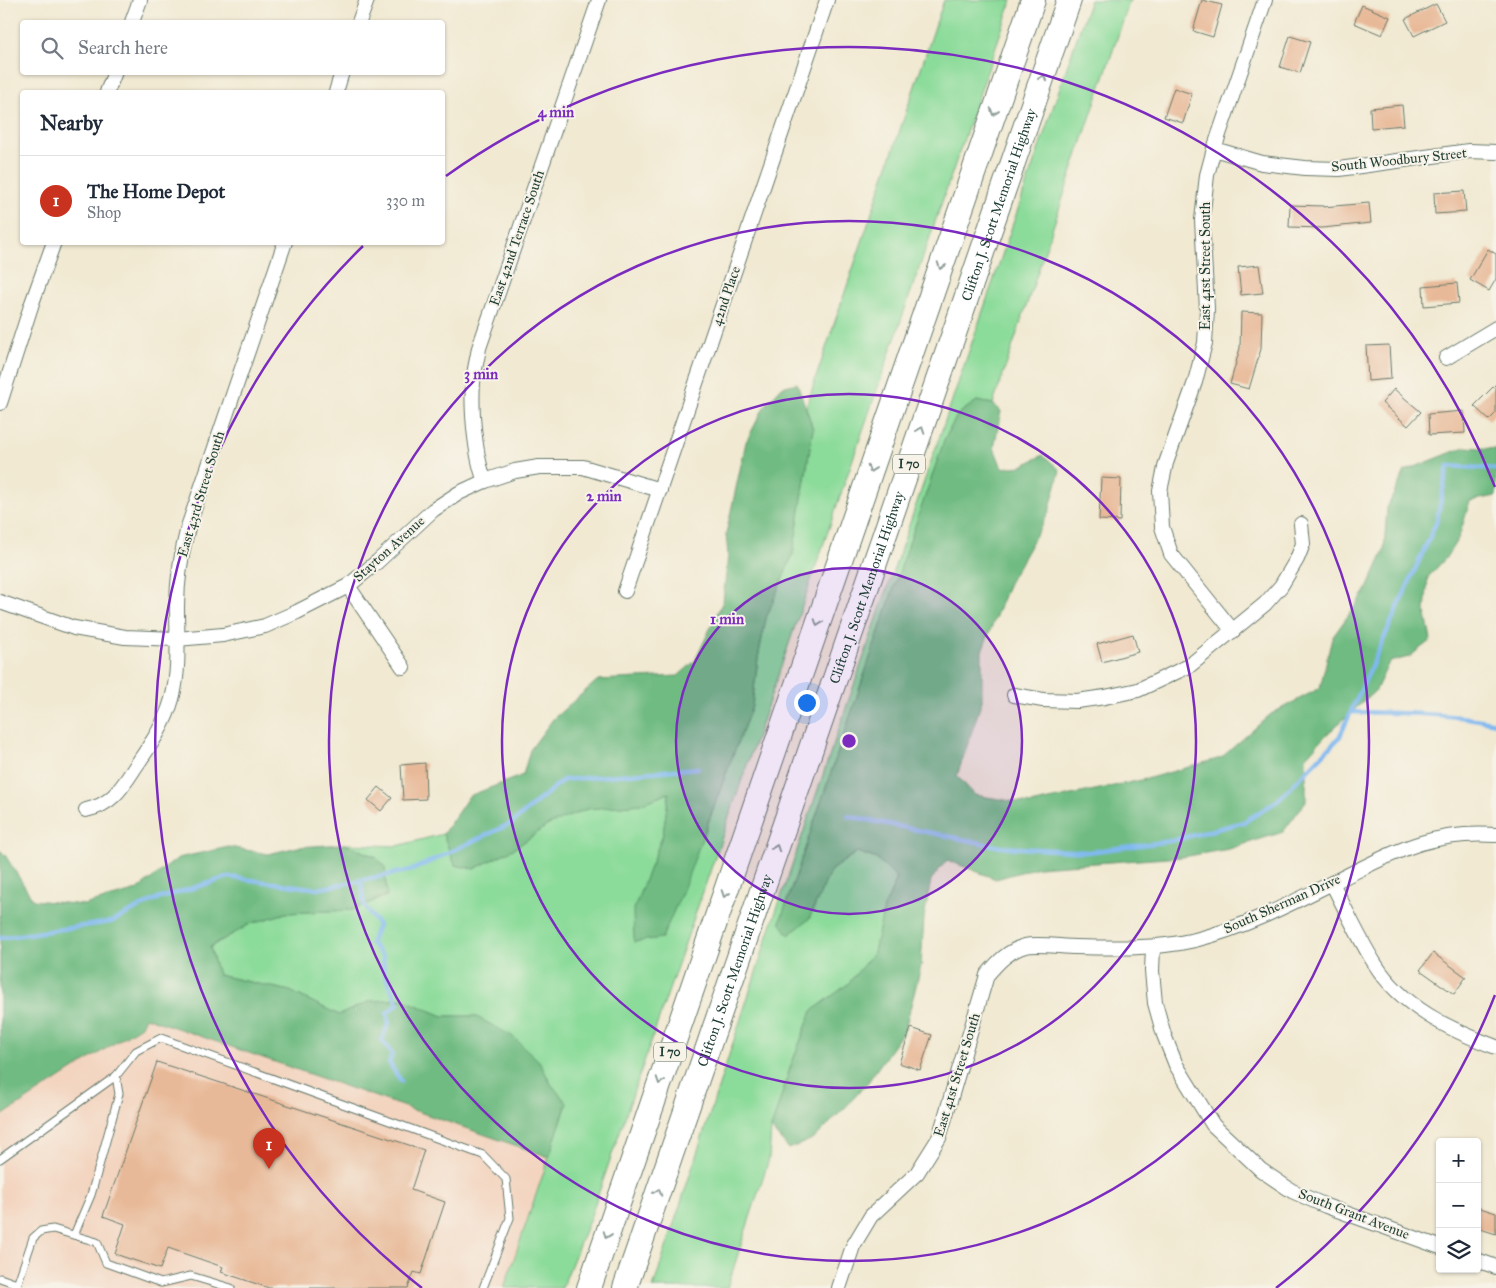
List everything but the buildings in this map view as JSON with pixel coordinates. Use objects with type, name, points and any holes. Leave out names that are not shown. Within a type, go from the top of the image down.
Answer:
[{"type":"highway","name":"I 70","points":[[589,1288],[1033,0]]},
{"type":"highway","name":"Clifton J. Scott Memorial Highway","points":[[624,1288],[1069,0]]},
{"type":"street","points":[[133,20],[140,0]]},
{"type":"street","points":[[360,20],[367,0]]},
{"type":"street","name":"East 42nd Terrace South","points":[[485,481],[478,461],[473,413],[473,384],[479,348],[599,0]]},
{"type":"street","name":"42nd Place","points":[[624,591],[827,0]]},
{"type":"street","name":"East 41st Street South","points":[[1233,631],[1171,554],[1162,527],[1160,491],[1166,463],[1195,382],[1205,343],[1207,309],[1202,220],[1207,175],[1214,149],[1265,0]]},
{"type":"street","points":[[108,90],[114,75]]},
{"type":"street","points":[[337,90],[341,75]]},
{"type":"street","name":"South Woodbury Street","points":[[1214,149],[1262,163],[1305,168],[1339,169],[1469,151],[1496,152]]},
{"type":"street","points":[[0,403],[53,245]]},
{"type":"street","name":"East 43rd Street South","points":[[86,810],[109,802],[126,781],[162,725],[172,698],[178,639],[176,605],[180,560],[188,527],[283,245]]},
{"type":"street","points":[[1446,358],[1496,328]]},
{"type":"street","name":"Stayton Avenue","points":[[0,602],[74,628],[125,637],[178,639],[223,636],[264,626],[297,612],[348,586],[433,510],[459,493],[485,481],[515,471],[539,466],[583,467],[660,490]]},
{"type":"street","points":[[1014,695],[1043,700],[1077,701],[1138,690],[1190,666],[1265,604],[1282,586],[1303,544],[1301,524]]},
{"type":"street","points":[[348,586],[403,667]]},
{"type":"street","name":"South Sherman Drive","points":[[1003,956],[1027,946],[1153,947],[1194,940],[1241,926],[1332,883],[1383,856],[1416,844],[1452,835],[1496,835]]},
{"type":"street","points":[[1332,883],[1375,965],[1398,992],[1430,1018],[1474,1039],[1496,1047]]},
{"type":"street","name":"South Grant Avenue","points":[[1153,947],[1154,995],[1164,1035],[1176,1065],[1213,1125],[1261,1170],[1292,1191],[1326,1206],[1436,1246]]},
{"type":"street","name":"East 41st Street South","points":[[839,1288],[853,1246],[871,1216],[917,1173],[939,1138],[987,975],[1003,956]]},
{"type":"street","points":[[1481,1261],[1496,1267]]},
{"type":"lane","points":[[0,1159],[116,1076],[136,1051],[161,1038],[482,1155],[506,1178],[510,1218],[482,1288]]},
{"type":"lane","points":[[74,1235],[91,1195],[119,1094],[116,1076]]},
{"type":"lane","points":[[0,1278],[17,1286],[33,1238],[41,1231],[52,1229],[97,1242],[106,1263],[161,1283],[191,1276],[231,1288]]},
{"type":"shaded area","points":[[145,1016],[549,1157],[504,1288],[0,1288],[0,1109]]},
{"type":"green space","points":[[944,0],[1012,0],[590,1218],[562,1288],[504,1288],[567,1104],[551,1084],[539,1061],[475,1016],[443,1016],[401,999],[371,1001],[339,1015],[290,991],[218,975],[210,947],[250,924],[286,913],[352,910],[387,896],[376,857],[344,844],[397,846],[443,834],[455,865],[474,869],[515,848],[548,825],[587,809],[641,804],[669,793],[663,834],[633,911],[705,832],[752,706],[758,658],[766,618],[793,554],[813,429],[806,407]]},
{"type":"green space","points":[[1090,0],[1130,0],[993,404],[977,401],[958,414],[945,438],[780,922],[809,919],[831,870],[857,852],[877,859],[897,878],[884,908],[874,952],[848,984],[812,1011],[791,1065],[771,1129],[769,1159],[727,1288],[653,1288],[773,920]]},
{"type":"green space","points":[[797,383],[813,429],[793,554],[766,618],[758,658],[752,706],[683,890],[662,938],[634,942],[633,911],[663,834],[669,793],[641,804],[587,809],[548,825],[515,848],[474,869],[455,865],[443,834],[469,796],[523,775],[530,750],[553,719],[598,680],[678,676],[695,661],[723,601],[728,555],[726,534],[746,442],[764,407],[782,387]]},
{"type":"green space","points":[[977,401],[993,404],[1001,411],[994,448],[1002,468],[1022,466],[1043,455],[1060,470],[1049,512],[1009,583],[982,651],[982,701],[957,776],[975,795],[1030,804],[1146,779],[1221,758],[1271,714],[1320,688],[1332,638],[1366,591],[1384,551],[1387,508],[1405,471],[1465,447],[1496,449],[1496,496],[1470,501],[1459,537],[1445,559],[1428,577],[1425,611],[1431,640],[1409,657],[1389,662],[1376,690],[1326,735],[1306,757],[1306,801],[1283,832],[1229,849],[1182,857],[1038,867],[996,879],[947,860],[931,880],[924,918],[921,966],[905,1029],[868,1082],[844,1109],[815,1138],[789,1149],[771,1129],[791,1065],[812,1011],[848,984],[874,952],[884,908],[897,878],[877,859],[857,852],[831,870],[809,919],[789,935],[780,922],[945,438],[958,414]]},
{"type":"green space","points":[[344,844],[376,857],[385,866],[387,895],[352,910],[286,913],[250,924],[210,947],[218,975],[290,991],[339,1015],[371,1001],[402,999],[443,1016],[475,1016],[512,1036],[539,1061],[551,1084],[567,1103],[549,1157],[145,1017],[141,1026],[0,1117],[0,850],[33,900],[84,905],[137,890],[178,858],[229,847],[268,854],[298,847]]},
{"type":"waterway","points":[[848,816],[1001,847],[1088,852],[1171,841],[1244,822],[1277,801],[1339,738],[1436,523],[1448,466],[1496,469]]},
{"type":"waterway","points":[[1351,712],[1442,715],[1496,723]]},
{"type":"waterway","points":[[0,938],[111,922],[154,900],[229,877],[318,889],[412,870],[512,823],[563,780],[698,768]]},
{"type":"waterway","points":[[361,880],[364,905],[378,925],[371,943],[383,957],[384,973],[398,1004],[387,1013],[389,1022],[382,1040],[392,1054],[389,1063],[401,1081]]},
{"type":"place","name":"The Home Depot","points":[[269,1169]]}]
